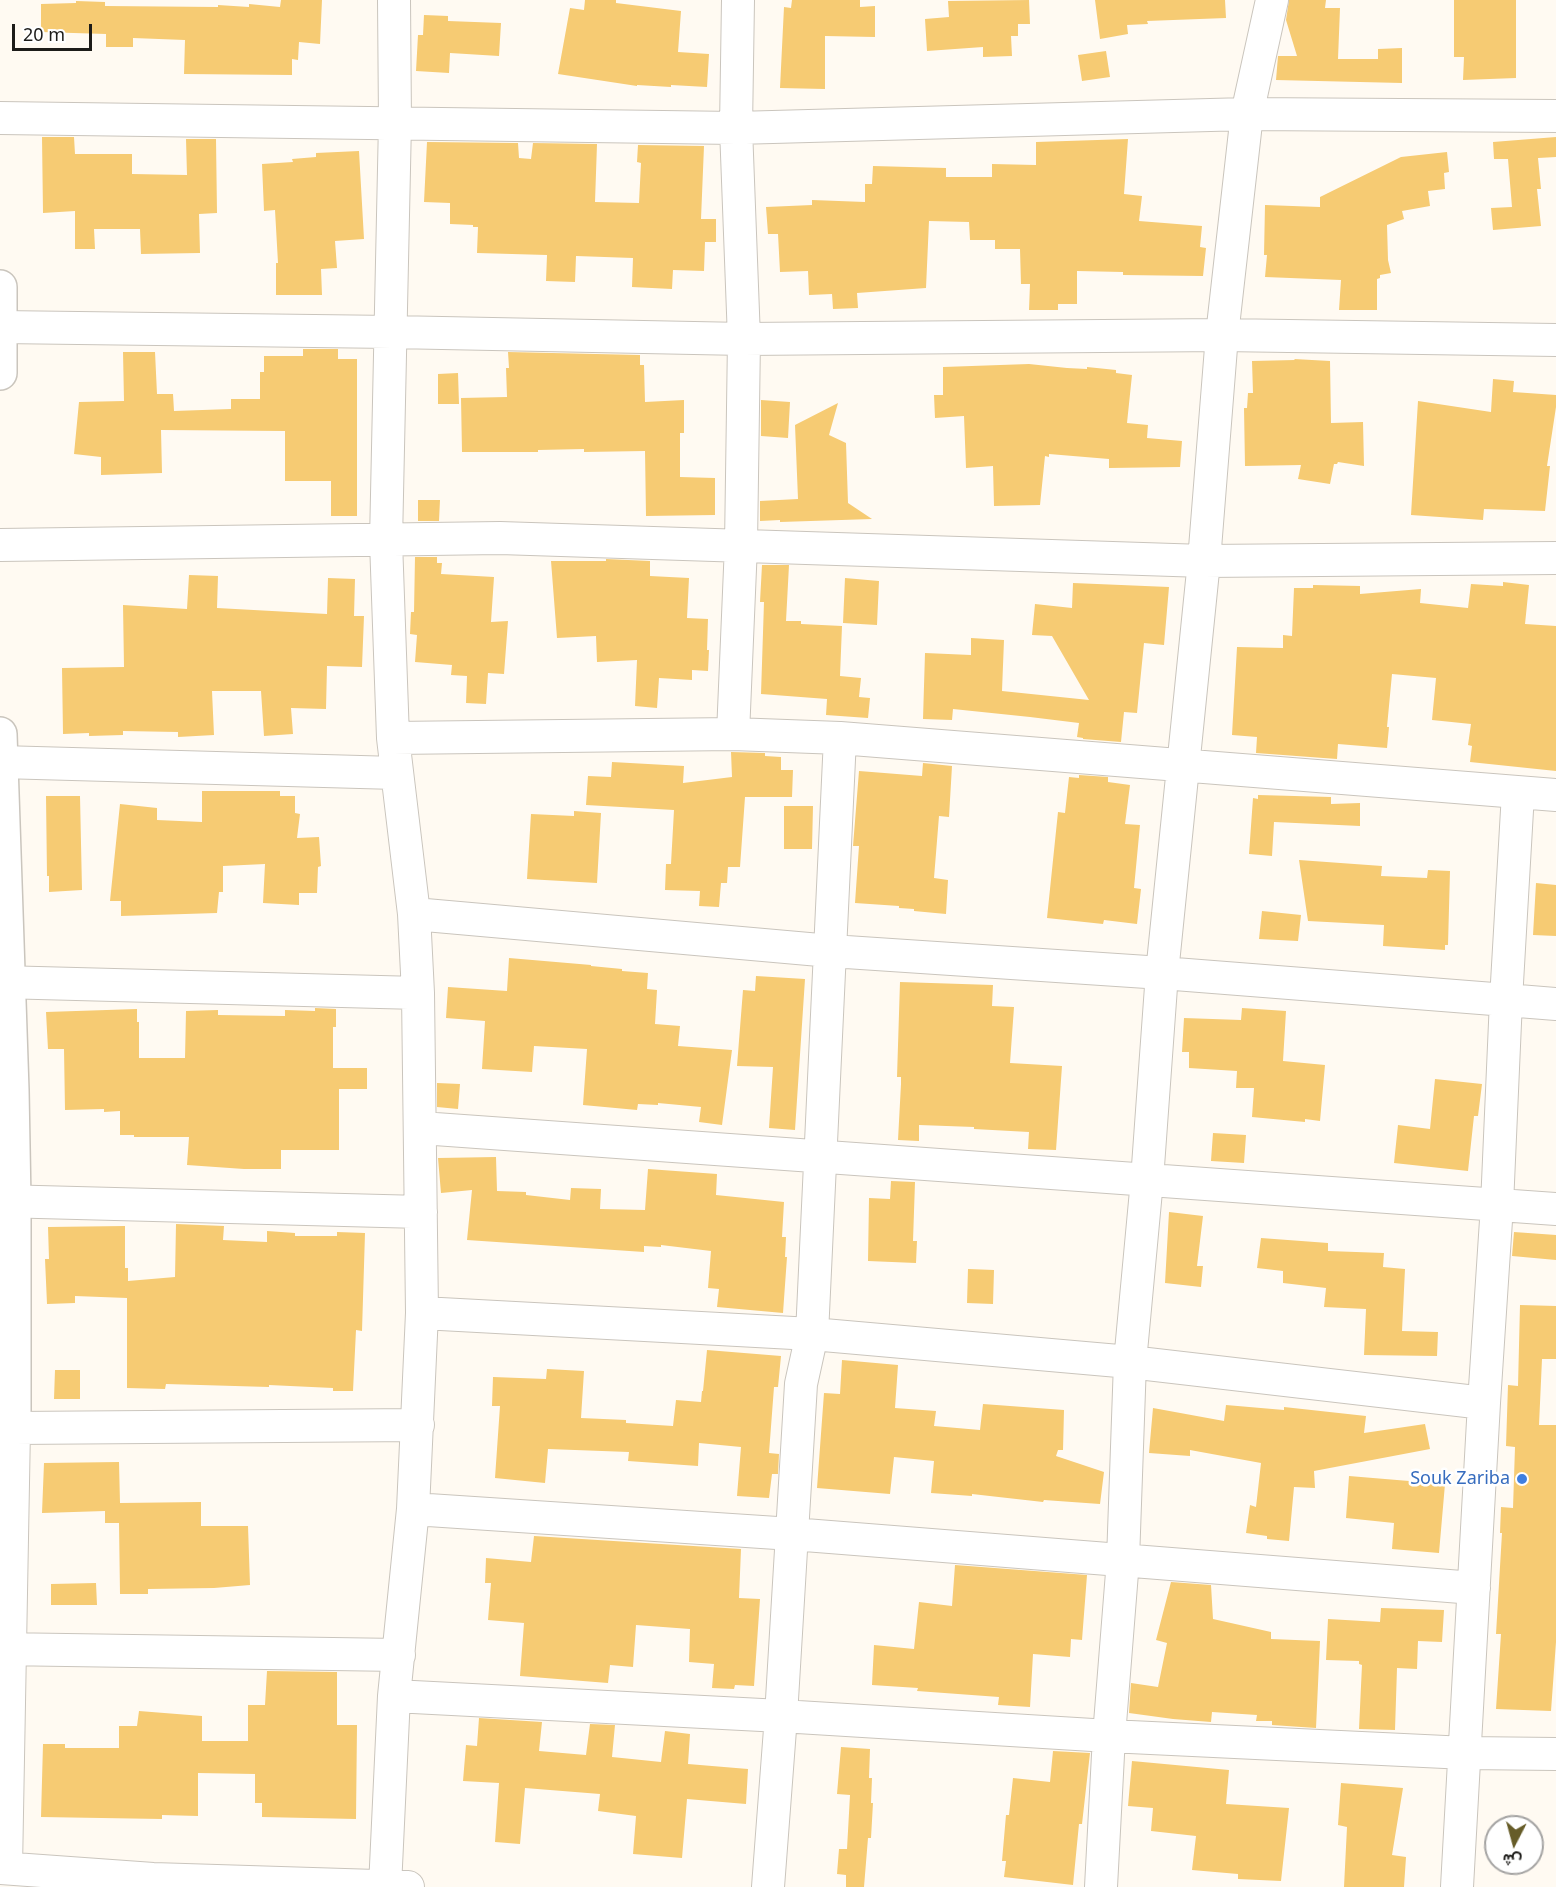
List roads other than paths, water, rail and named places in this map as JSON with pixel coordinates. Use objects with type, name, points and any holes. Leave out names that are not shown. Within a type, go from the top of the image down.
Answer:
[{"type":"street","points":[[0,734],[7,1201],[3,1868],[152,1883],[392,1887],[394,1696],[413,1509],[422,1313],[418,993],[414,914],[393,738],[386,541],[392,332],[394,0]]},
{"type":"street","points":[[733,734],[741,545],[744,339],[736,128],[738,0]]},
{"type":"street","points":[[1101,1887],[1109,1736],[1123,1560],[1131,1362],[1162,973],[1204,561],[1222,335],[1247,114],[1272,0]]},
{"type":"street","points":[[0,118],[736,128],[1247,114],[1556,116]]},
{"type":"street","points":[[0,287],[0,373]]},
{"type":"street","points":[[0,327],[744,339],[1222,335],[1556,340]]},
{"type":"street","points":[[0,545],[500,538],[1204,561],[1556,558]]},
{"type":"street","points":[[393,738],[733,734],[840,738],[1556,795]]},
{"type":"street","points":[[768,1887],[801,1384],[812,1334],[840,738]]},
{"type":"street","points":[[0,762],[396,773]]},
{"type":"street","points":[[1457,1887],[1497,1205],[1518,793]]},
{"type":"street","points":[[414,914],[831,951],[1162,973],[1556,1004]]},
{"type":"street","points":[[5,982],[418,993]]},
{"type":"street","points":[[421,1128],[1556,1209]]},
{"type":"street","points":[[7,1201],[421,1212]]},
{"type":"street","points":[[422,1313],[812,1334],[1131,1362],[1484,1402]]},
{"type":"street","points":[[7,1428],[418,1425]]},
{"type":"street","points":[[413,1509],[792,1534],[1474,1588]]},
{"type":"street","points":[[5,1649],[399,1655]]},
{"type":"street","points":[[394,1696],[1109,1736],[1466,1753],[1556,1754]]},
{"type":"place","name":"Souk Zariba","points":[[1522,1479]]}]
